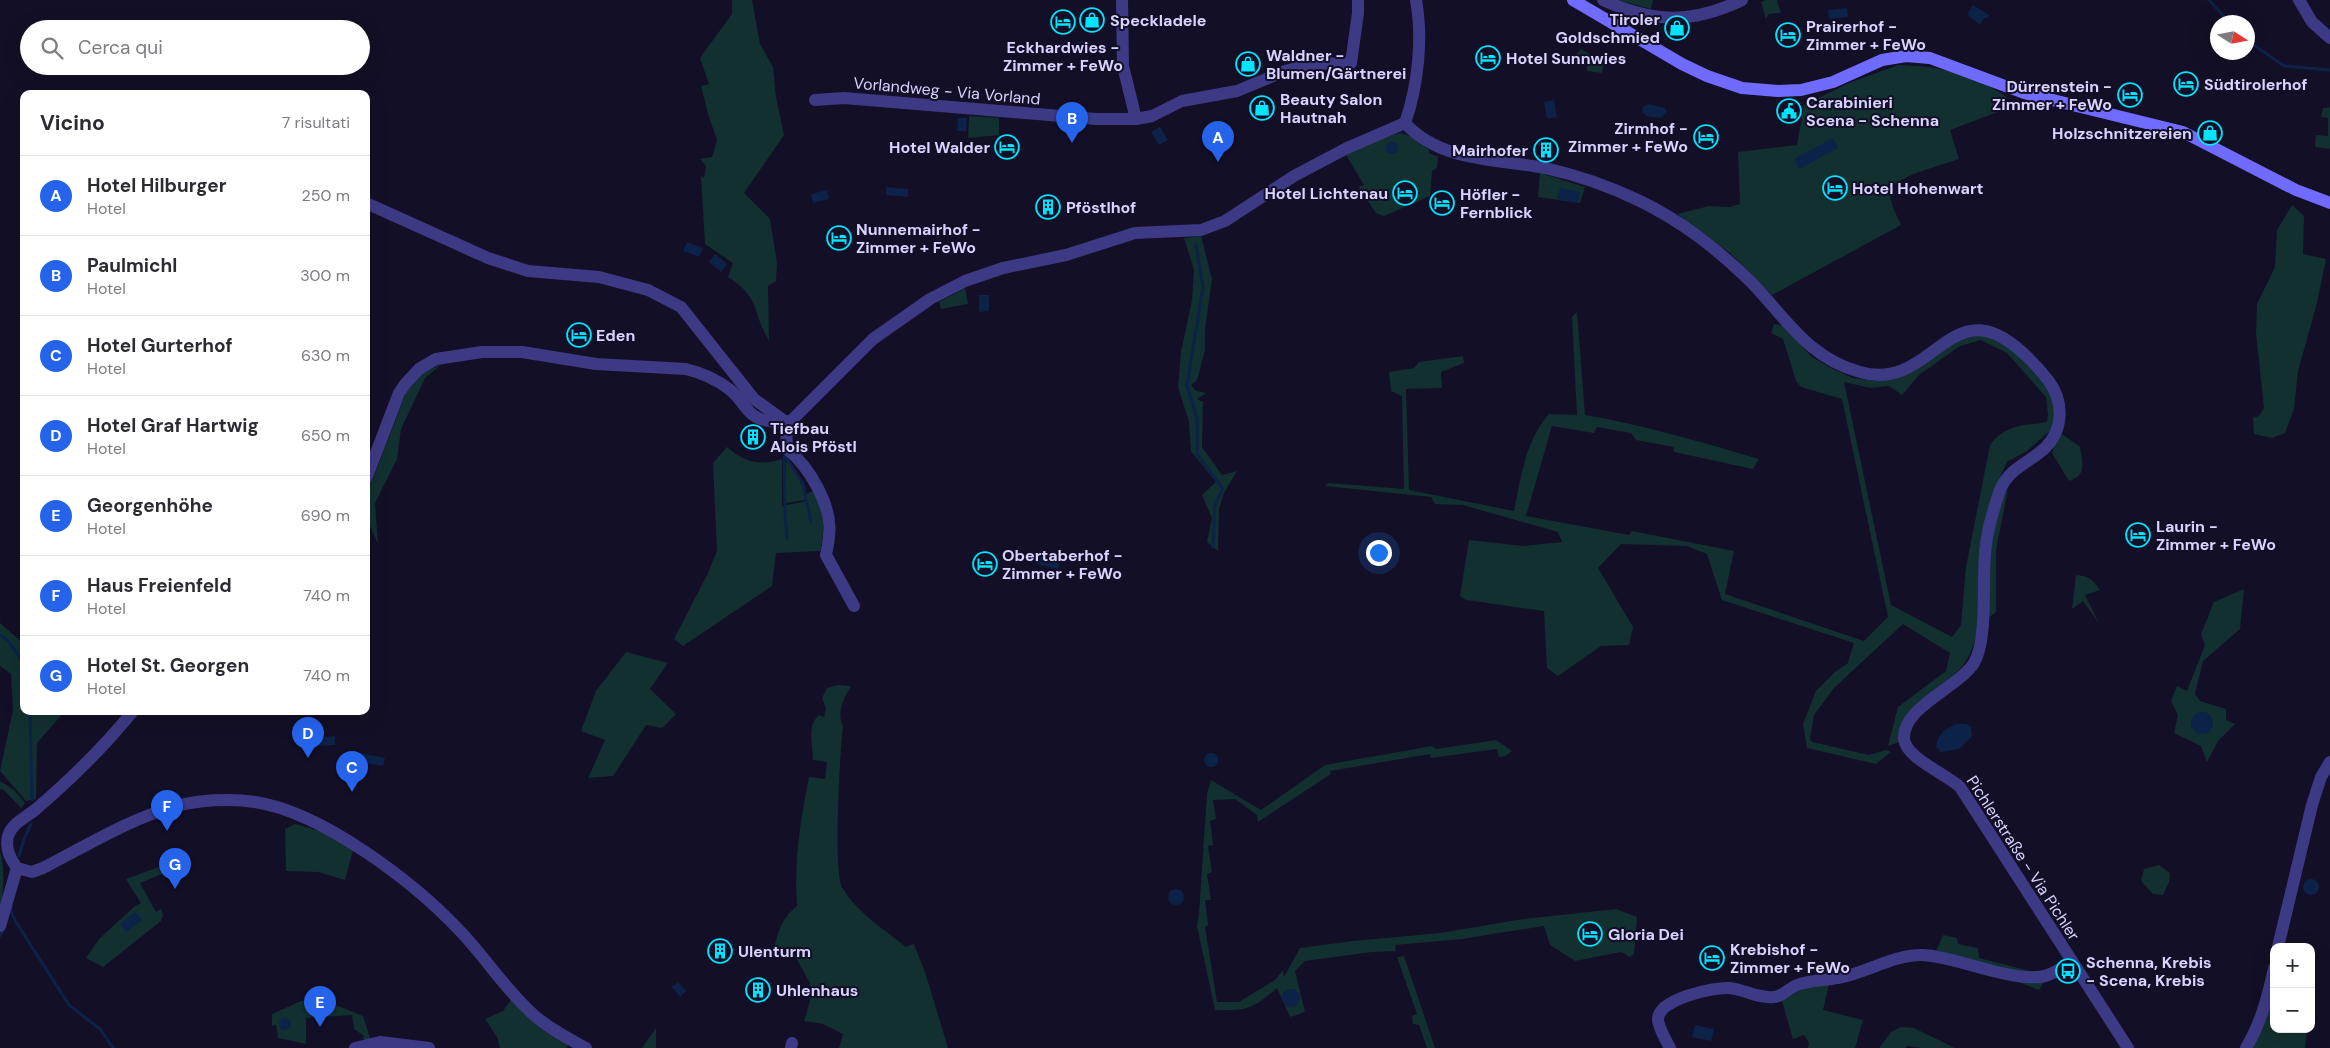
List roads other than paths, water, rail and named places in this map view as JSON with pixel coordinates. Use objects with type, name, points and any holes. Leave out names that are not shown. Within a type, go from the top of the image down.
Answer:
[{"type":"street","points":[[1122,0],[1123,66],[1136,119]]},
{"type":"street","name":"Vorlandweg - Via Vorland","points":[[816,100],[844,98],[1096,120],[1136,119],[1152,116],[1182,101],[1237,91],[1258,84],[1285,71],[1313,64],[1351,63],[1358,0]]},
{"type":"street","points":[[370,469],[399,393],[419,369],[436,359],[482,352],[522,352],[596,364],[686,369],[700,372],[731,390],[754,415],[762,419],[786,422],[792,420],[873,339],[930,299],[965,281],[996,270],[1066,255],[1135,233],[1201,230],[1225,221],[1316,164],[1347,148],[1405,123],[1412,103],[1415,81],[1419,30],[1416,0]]},
{"type":"street","points":[[1574,0],[1682,64],[1706,76],[1742,88],[1778,91],[1801,90],[1832,82],[1882,60],[1906,56],[1930,58],[2024,93],[2183,132],[2296,190],[2330,203]]},
{"type":"street","points":[[1603,0],[1632,12],[1658,18],[1696,14],[1726,7],[1742,0]]},
{"type":"street","points":[[2300,0],[2312,22],[2330,38]]},
{"type":"street","name":"Pichlerstraße - Via Pichler","points":[[1405,123],[1417,134],[1440,146],[1465,155],[1500,163],[1546,168],[1597,183],[1638,200],[1676,220],[1709,243],[1753,284],[1817,353],[1837,365],[1874,376],[1890,374],[1904,369],[1958,334],[1976,330],[1992,332],[2008,340],[2049,381],[2057,393],[2060,405],[2058,427],[2052,440],[2043,450],[2012,472],[1999,493],[1985,546],[1981,637],[1974,661],[1962,678],[1923,706],[1910,720],[1904,736],[1909,751],[1944,773],[1960,787],[2128,1048]]},
{"type":"street","points":[[370,206],[488,258],[528,271],[599,277],[648,290],[682,307],[754,398],[786,422]]},
{"type":"street","points":[[786,422],[787,449],[812,476],[825,510],[830,534],[826,555],[854,606]]},
{"type":"street","points":[[0,926],[17,868],[7,848],[8,836],[14,826],[61,787],[129,715]]},
{"type":"street","points":[[2279,943],[2312,805],[2321,777],[2330,762]]},
{"type":"street","points":[[17,868],[32,872],[43,868],[139,819],[178,806],[206,801],[256,802],[293,813],[316,822],[339,835],[417,890],[462,933],[534,1016],[586,1048]]},
{"type":"street","name":"Pichlerstraße - Via Pichler","points":[[1670,1048],[1658,1020],[1659,1014],[1666,1006],[1681,998],[1722,988],[1774,998],[1797,985],[1866,971],[1912,955],[1935,957],[2023,976],[2039,977],[2047,975],[2071,962]]},
{"type":"street","points":[[2246,1048],[2256,1032],[2270,986]]},
{"type":"street","points":[[355,1048],[380,1042],[429,1048]]},
{"type":"water","points":[[1973,5],[1989,15],[1988,18],[1984,18],[1980,25],[1967,14]]},
{"type":"water","points":[[1847,8],[1848,17],[1829,19],[1828,10]]},
{"type":"water","points":[[1085,41],[1086,48],[1073,50],[1072,43]]},
{"type":"water","points":[[1554,100],[1557,117],[1547,119],[1544,102]]},
{"type":"water","points":[[1648,104],[1664,108],[1667,112],[1661,118],[1647,116],[1642,112],[1643,107]]},
{"type":"water","points":[[958,118],[967,118],[966,131],[957,131]]},
{"type":"water","points":[[1160,127],[1168,140],[1159,145],[1151,132]]},
{"type":"water","points":[[1833,138],[1838,148],[1799,169],[1794,159]]},
{"type":"water","points":[[1390,142],[1394,142],[1398,148],[1394,154],[1390,154],[1386,150],[1386,146]]},
{"type":"water","points":[[886,187],[908,189],[908,197],[886,195]]},
{"type":"water","points":[[1560,188],[1580,192],[1578,203],[1557,199]]},
{"type":"water","points":[[827,190],[829,199],[813,203],[811,194]]},
{"type":"water","points":[[687,242],[703,248],[699,257],[683,251]]},
{"type":"water","points":[[715,254],[727,264],[721,272],[709,262]]},
{"type":"water","points":[[979,295],[989,295],[989,311],[979,312]]},
{"type":"water","points":[[1038,552],[1061,557],[1058,569],[1036,564]]},
{"type":"water","points":[[2202,712],[2210,715],[2213,723],[2210,731],[2202,734],[2194,731],[2191,723],[2194,715]]},
{"type":"water","points":[[1956,724],[1966,724],[1971,727],[1972,737],[1959,749],[1941,752],[1936,747],[1940,735]]},
{"type":"water","points":[[335,736],[335,745],[319,746],[318,738]]},
{"type":"water","points":[[360,753],[385,758],[383,766],[358,762]]},
{"type":"water","points":[[1211,753],[1216,755],[1218,760],[1216,765],[1211,767],[1206,765],[1204,760],[1206,755]]},
{"type":"water","points":[[2308,879],[2314,879],[2319,884],[2317,893],[2308,895],[2303,890],[2303,884]]},
{"type":"water","points":[[1173,889],[1179,889],[1184,894],[1182,903],[1173,905],[1168,900],[1168,894]]},
{"type":"water","points":[[135,912],[142,920],[126,932],[120,924]]},
{"type":"water","points":[[678,982],[686,991],[680,997],[672,987]]},
{"type":"water","points":[[1291,989],[1297,992],[1300,998],[1297,1004],[1291,1007],[1285,1004],[1282,998],[1285,992]]},
{"type":"water","points":[[283,1018],[287,1018],[291,1024],[287,1030],[283,1030],[279,1026],[279,1022]]},
{"type":"water","points":[[1695,1025],[1714,1029],[1711,1041],[1692,1037]]},
{"type":"waterway","points":[[2209,0],[2223,15]]},
{"type":"waterway","points":[[2255,46],[2284,66],[2330,70]]},
{"type":"waterway","points":[[1196,245],[1203,287],[1187,385],[1197,419],[1197,454],[1223,489],[1215,504],[1213,547]]},
{"type":"waterway","points":[[785,456],[803,484],[811,522]]},
{"type":"waterway","points":[[784,457],[787,539]]},
{"type":"waterway","points":[[0,634],[9,642],[20,657]]},
{"type":"waterway","points":[[30,715],[32,800]]},
{"type":"waterway","points":[[19,856],[31,824]]},
{"type":"waterway","points":[[11,907],[16,922],[69,1005],[100,1029],[113,1048]]},
{"type":"waterway","points":[[0,936],[4,928]]},
{"type":"place","name":"Speckladele","points":[[1092,20]]},
{"type":"place","name":"Eckhardwies - Zimmer + FeWo","points":[[1063,22]]},
{"type":"place","name":"Tiroler Goldschmied","points":[[1677,28]]},
{"type":"place","name":"Prairerhof - Zimmer + FeWo","points":[[1788,35]]},
{"type":"place","name":"Hotel Sunnwies","points":[[1488,58]]},
{"type":"place","name":"Waldner - Blumen/Gärtnerei","points":[[1248,64]]},
{"type":"place","name":"Südtirolerhof","points":[[2186,84]]},
{"type":"place","name":"Dürrenstein - Zimmer + FeWo","points":[[2130,95]]},
{"type":"place","name":"Beauty Salon Hautnah","points":[[1262,108]]},
{"type":"place","name":"Carabinieri Scena - Schenna","points":[[1789,111]]},
{"type":"place","name":"Holzschnitzereien","points":[[2210,133]]},
{"type":"place","name":"Zirmhof - Zimmer + FeWo","points":[[1706,137]]},
{"type":"place","name":"Paulmichl","points":[[1072,143]]},
{"type":"place","name":"Hotel Walder","points":[[1007,147]]},
{"type":"place","name":"Mairhofer","points":[[1546,150]]},
{"type":"place","name":"Hotel Hilburger","points":[[1218,162]]},
{"type":"place","name":"Hotel Hohenwart","points":[[1835,188]]},
{"type":"place","name":"Hotel Lichtenau","points":[[1405,193]]},
{"type":"place","name":"Höfler - Fernblick","points":[[1442,203]]},
{"type":"place","name":"Pföstlhof","points":[[1048,207]]},
{"type":"place","name":"Nunnemairhof - Zimmer + FeWo","points":[[839,238]]},
{"type":"place","name":"Eden","points":[[579,335]]},
{"type":"place","name":"Tiefbau Alois Pföstl","points":[[753,437]]},
{"type":"place","name":"Laurin - Zimmer + FeWo","points":[[2138,535]]},
{"type":"place","name":"Obertaberhof - Zimmer + FeWo","points":[[985,564]]},
{"type":"place","name":"Hotel Graf Hartwig","points":[[308,758]]},
{"type":"place","name":"Hotel Gurterhof","points":[[352,792]]},
{"type":"place","name":"Haus Freienfeld","points":[[167,831]]},
{"type":"place","name":"Hotel St. Georgen","points":[[175,889]]},
{"type":"place","name":"Gloria Dei","points":[[1590,934]]},
{"type":"place","name":"Ulenturm","points":[[720,951]]},
{"type":"place","name":"Krebishof - Zimmer + FeWo","points":[[1712,958]]},
{"type":"place","name":"Schenna, Krebis - Scena, Krebis","points":[[2068,971]]},
{"type":"place","name":"Uhlenhaus","points":[[758,990]]},
{"type":"place","name":"Georgenhöhe","points":[[320,1027]]}]
